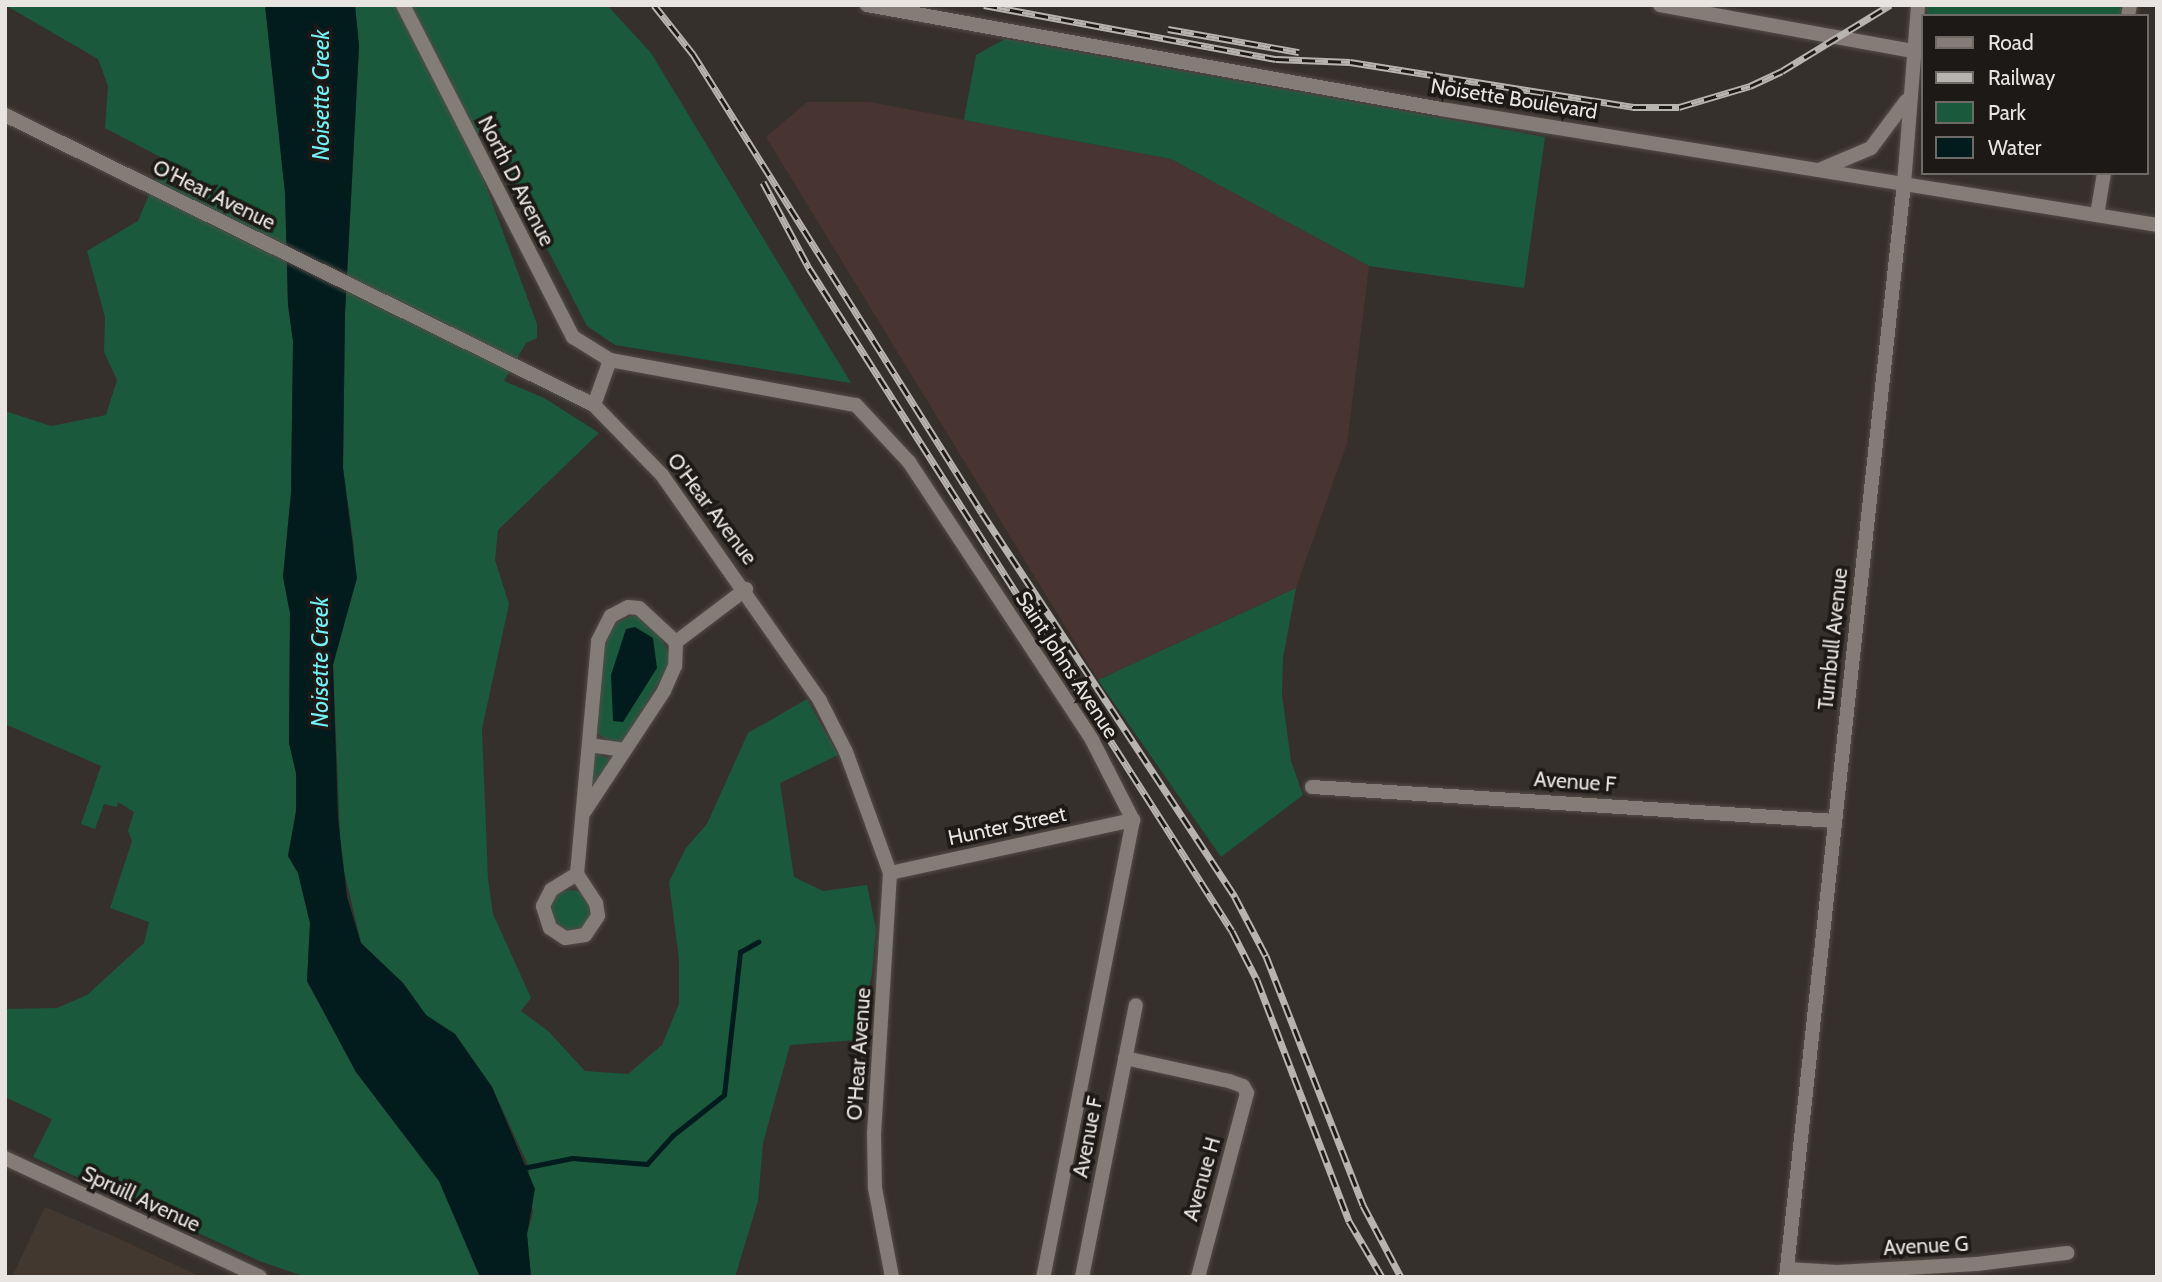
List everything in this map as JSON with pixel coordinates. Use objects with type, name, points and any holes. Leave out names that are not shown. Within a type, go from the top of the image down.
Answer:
[{"type":"street","name":"North D Avenue","points":[[403,5],[573,337],[610,360]]},
{"type":"street","name":"Noisette Boulevard","points":[[867,5],[1428,107],[2157,225]]},
{"type":"street","points":[[1660,5],[1912,51]]},
{"type":"street","name":"Turnbull Avenue","points":[[1786,1273],[1904,184],[1912,51],[1918,5]]},
{"type":"street","points":[[1818,170],[1871,149],[1884,137],[1909,93]]},
{"type":"street","name":"O'Hear Avenue","points":[[5,116],[594,405],[663,475],[746,589],[820,701],[846,752],[890,873],[874,1133],[875,1188],[892,1277]]},
{"type":"street","points":[[2097,215],[2104,175]]},
{"type":"street","points":[[594,405],[610,360]]},
{"type":"street","name":"Saint Johns Avenue","points":[[610,360],[856,405],[909,462],[1092,740],[1133,820]]},
{"type":"street","points":[[676,642],[746,589]]},
{"type":"street","points":[[578,874],[551,890],[543,906],[550,929],[565,938],[585,935],[598,916],[596,903],[578,874],[598,641],[611,616],[628,607],[645,610],[676,642],[675,666],[664,691],[585,811]]},
{"type":"street","points":[[589,745],[625,750]]},
{"type":"street","name":"Avenue F","points":[[1312,787],[1835,821]]},
{"type":"street","points":[[1043,1277],[1133,820]]},
{"type":"street","name":"Hunter Street","points":[[890,873],[1133,820]]},
{"type":"street","name":"Avenue F","points":[[1082,1277],[1136,1005]]},
{"type":"street","name":"Avenue H","points":[[1125,1058],[1243,1086],[1247,1093],[1198,1277]]},
{"type":"street","name":"Spruill Avenue","points":[[5,1158],[260,1277]]},
{"type":"street","name":"Avenue G","points":[[1786,1273],[1977,1264],[2067,1253]]},
{"type":"shaded area","points":[[807,102],[870,102],[1171,159],[1369,266],[1347,443],[1296,588],[1098,680],[766,137]]},
{"type":"shaded area","points":[[45,1207],[113,1236],[201,1277],[12,1277]]},
{"type":"green space","points":[[5,5],[265,5],[285,193],[288,305],[293,341],[291,493],[283,576],[290,613],[289,743],[296,773],[296,811],[288,856],[298,873],[310,923],[307,981],[356,1072],[439,1181],[480,1277],[306,1277],[259,1261],[33,1157],[52,1119],[5,1097],[5,1009],[57,1008],[87,995],[144,943],[149,922],[110,908],[132,841],[128,831],[134,812],[118,802],[117,807],[104,804],[95,829],[81,824],[101,766],[5,724],[5,411],[51,426],[106,415],[117,380],[104,352],[105,317],[87,251],[138,221],[164,159],[105,128],[108,86],[98,59]]},
{"type":"green space","points":[[355,5],[607,5],[651,53],[851,383],[615,345],[587,326],[482,122],[473,151],[537,324],[537,338],[526,343],[504,381],[544,398],[599,433],[498,530],[495,560],[509,604],[482,729],[488,879],[493,914],[531,998],[521,1011],[548,1031],[585,1071],[628,1074],[662,1045],[679,1004],[679,959],[669,882],[686,848],[707,824],[748,733],[807,699],[838,755],[780,783],[794,877],[823,891],[867,885],[876,929],[872,974],[857,1040],[790,1045],[763,1143],[758,1201],[735,1277],[531,1277],[527,1234],[533,1213],[528,1165],[492,1087],[455,1034],[426,1015],[403,983],[361,943],[341,858],[333,665],[354,547],[343,468],[345,313],[359,46]]},
{"type":"green space","points":[[1927,5],[2121,5],[2121,14],[1927,14]]},
{"type":"green space","points":[[1005,39],[1545,137],[1524,288],[1369,266],[1171,159],[964,120],[976,55]]},
{"type":"green space","points":[[1296,588],[1283,658],[1282,695],[1291,761],[1303,795],[1221,857],[1098,680]]},
{"type":"green space","points":[[633,615],[646,618],[657,630],[670,656],[668,668],[622,742],[614,744],[595,732],[605,640],[612,625]]},
{"type":"green space","points":[[594,753],[612,760],[591,790]]},
{"type":"green space","points":[[571,890],[579,891],[585,896],[590,902],[590,918],[585,924],[579,929],[571,930],[563,929],[557,924],[552,918],[551,910],[552,902],[557,896],[563,891]]},
{"type":"water","name":"Noisette Creek","points":[[265,5],[355,5],[359,46],[345,313],[343,468],[357,578],[333,665],[338,818],[347,897],[361,943],[403,983],[426,1015],[455,1034],[492,1087],[535,1189],[527,1234],[531,1277],[480,1277],[439,1181],[356,1072],[307,981],[310,923],[298,873],[288,856],[296,811],[296,773],[289,743],[290,613],[283,577],[291,493],[293,341],[288,305],[285,193]]},
{"type":"water","points":[[635,627],[653,638],[657,668],[623,722],[613,721],[611,675],[626,629]]},
{"type":"waterway","points":[[523,1168],[572,1158],[647,1164],[672,1136],[724,1095],[740,952],[758,942]]},
{"type":"railway","points":[[654,5],[693,54],[982,513],[1235,897],[1266,956],[1363,1205],[1401,1277]]},
{"type":"railway","points":[[984,5],[1276,59],[1350,62],[1633,107],[1679,107],[1750,86],[1782,71],[1890,5]]},
{"type":"railway","points":[[1168,29],[1299,52]]},
{"type":"railway","points":[[763,182],[809,268],[1232,931],[1257,980],[1349,1221],[1382,1277]]}]
